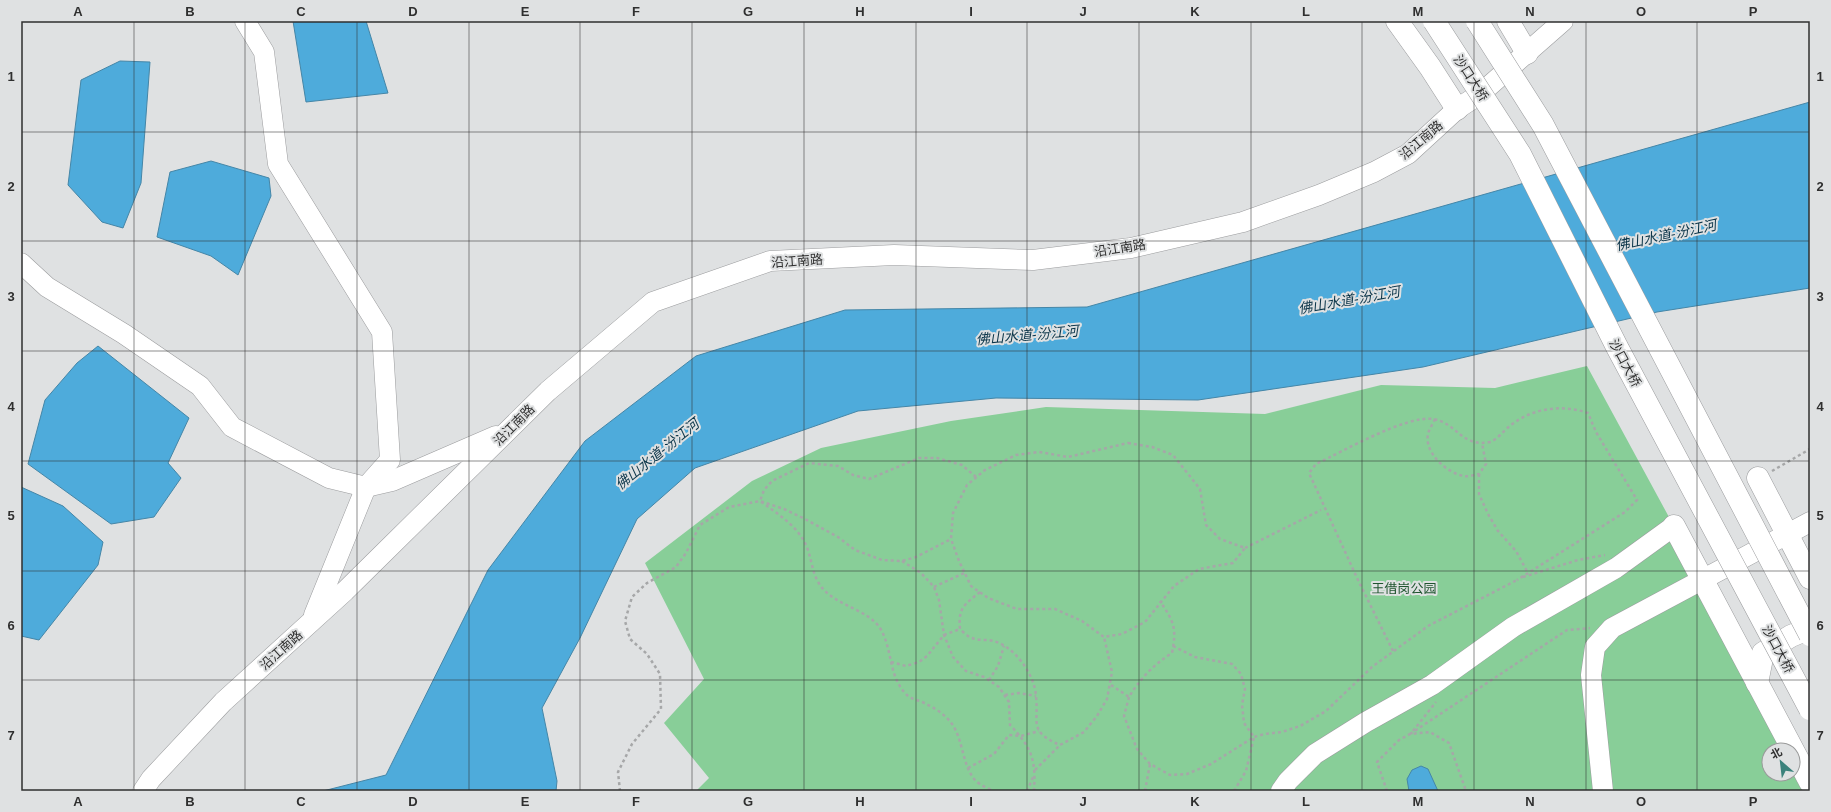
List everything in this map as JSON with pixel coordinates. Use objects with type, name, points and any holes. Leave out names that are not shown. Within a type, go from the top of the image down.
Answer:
[{"type":"main road","points":[[1397,21],[1430,67],[1457,109]]},
{"type":"main road","name":"沙口大桥","points":[[1434,21],[1520,154],[1617,346],[1810,709]]},
{"type":"main road","points":[[1477,21],[1547,132],[1810,635]]},
{"type":"main road","points":[[1508,21],[1527,53]]},
{"type":"main road","points":[[1758,478],[1810,578]]},
{"type":"main road","points":[[1674,526],[1810,782]]},
{"type":"main road","points":[[1757,683],[1763,653],[1791,636],[1810,628]]},
{"type":"street","points":[[245,21],[264,52],[278,164],[382,332],[390,460],[366,487],[312,621]]},
{"type":"street","name":"沿江南路","points":[[131,791],[147,785],[223,702],[312,621],[548,391],[653,302],[770,261],[894,255],[1033,260],[1131,248],[1243,222],[1319,195],[1374,172],[1408,154],[1457,109],[1480,94],[1563,21]]},
{"type":"street","points":[[21,263],[47,287],[124,334],[200,386],[232,427],[329,478],[366,487],[392,482],[508,431]]},
{"type":"street","points":[[1603,791],[1591,675],[1595,647],[1612,628],[1810,522]]},
{"type":"street","points":[[1281,791],[1315,754],[1366,722],[1432,685],[1513,627],[1616,568],[1674,526]]},
{"type":"path","points":[[1160,601],[1171,617],[1176,635],[1172,653],[1157,663],[1139,681],[1129,698],[1124,716],[1137,749],[1150,764],[1170,774],[1187,774],[1210,764],[1254,737],[1282,732],[1300,726],[1326,711],[1372,668],[1428,626],[1517,580],[1625,512],[1637,500],[1596,432],[1588,413],[1575,408],[1554,407],[1528,415],[1511,424],[1492,442],[1477,444],[1465,438],[1453,428],[1435,419],[1420,418],[1316,464],[1310,473],[1358,580],[1393,651]]},
{"type":"path","points":[[1435,419],[1428,435],[1430,448],[1438,461],[1452,473],[1465,476],[1479,474]]},
{"type":"path","points":[[1027,791],[1036,770],[1060,745],[1084,732],[1097,716],[1107,699],[1111,685],[1112,672],[1104,637],[1082,621],[1055,609],[1017,609],[988,598],[971,586],[964,573],[951,539],[954,513],[967,486],[985,470],[1016,455],[1039,452],[1068,457],[1128,443],[1152,447],[1173,455],[1200,489],[1206,525],[1220,539],[1245,548]]},
{"type":"path","points":[[1482,443],[1486,464],[1479,474],[1479,494],[1498,531],[1516,551],[1528,572]]},
{"type":"path","points":[[760,501],[764,490],[772,481],[809,463],[838,466],[853,475],[869,479],[919,458],[937,458],[962,465],[976,477]]},
{"type":"path","points":[[760,501],[789,522],[800,533],[808,549],[815,579],[825,591],[839,603],[859,611],[879,627],[885,639],[894,677],[907,696],[940,711],[952,724],[960,738],[968,768],[977,782],[993,791]]},
{"type":"path","points":[[620,791],[618,772],[632,744],[661,709],[660,674],[647,654],[630,639],[625,621],[632,597],[647,582],[676,567],[686,553],[700,525],[729,506],[760,501],[805,519],[838,537],[855,550],[882,560],[902,561],[951,539]]},
{"type":"path","points":[[1104,637],[1122,634],[1145,622],[1160,601],[1174,586],[1199,569],[1234,562],[1245,548],[1322,510]]},
{"type":"path","points":[[1517,580],[1578,560],[1608,554]]},
{"type":"path","points":[[902,561],[920,573],[934,587],[939,600],[944,635],[953,657],[966,671],[988,680],[1000,687],[1005,695],[1009,702],[1010,725],[1021,736],[1030,749],[1036,770],[1034,791]]},
{"type":"path","points":[[934,587],[964,573]]},
{"type":"path","points":[[980,592],[966,603],[958,616],[960,629],[972,638],[994,641],[1010,649],[1024,664],[1033,681],[1036,696],[1036,720],[1039,731],[1046,739],[1060,745]]},
{"type":"path","points":[[1387,791],[1378,762],[1399,740],[1567,630],[1594,628],[1608,633]]},
{"type":"path","points":[[891,662],[906,666],[919,662],[927,656],[944,635],[960,629]]},
{"type":"path","points":[[988,680],[998,666],[1004,646]]},
{"type":"path","points":[[1173,646],[1195,658],[1232,664],[1241,674],[1245,689],[1242,705],[1244,723],[1254,737],[1246,771],[1234,791]]},
{"type":"path","points":[[1111,685],[1129,698]]},
{"type":"path","points":[[1005,695],[1019,693],[1036,696]]},
{"type":"path","points":[[968,768],[994,754],[1009,735],[1021,736],[1039,731]]},
{"type":"path","points":[[1410,734],[1430,732],[1449,743],[1466,791]]},
{"type":"path","points":[[1146,791],[1150,764]]},
{"type":"green space","name":"王借岗公园","points":[[1587,366],[1791,742],[1761,742],[1761,782],[1801,782],[1801,760],[1810,777],[1810,791],[696,791],[709,778],[664,723],[704,679],[645,563],[752,481],[821,448],[951,421],[1046,407],[1265,414],[1381,385],[1495,388]]},
{"type":"water","points":[[293,21],[366,21],[388,93],[306,102]]},
{"type":"water","points":[[120,61],[150,62],[141,183],[123,228],[102,222],[68,185],[81,80]]},
{"type":"water","name":"佛山水道-汾江河","points":[[1810,102],[1810,288],[1657,312],[1423,367],[1198,400],[996,398],[858,411],[695,468],[637,519],[580,638],[542,708],[557,781],[556,791],[323,791],[386,775],[488,570],[585,441],[696,356],[845,310],[1087,307]]},
{"type":"water","points":[[211,161],[269,178],[271,196],[238,275],[211,256],[157,237],[170,172]]},
{"type":"water","points":[[98,346],[189,418],[168,463],[181,478],[154,517],[111,524],[28,464],[45,400],[77,363]]},
{"type":"water","points":[[21,487],[63,506],[103,542],[98,565],[39,640],[21,636]]},
{"type":"water","points":[[1421,766],[1428,769],[1438,791],[1409,791],[1407,779],[1412,770]]}]
